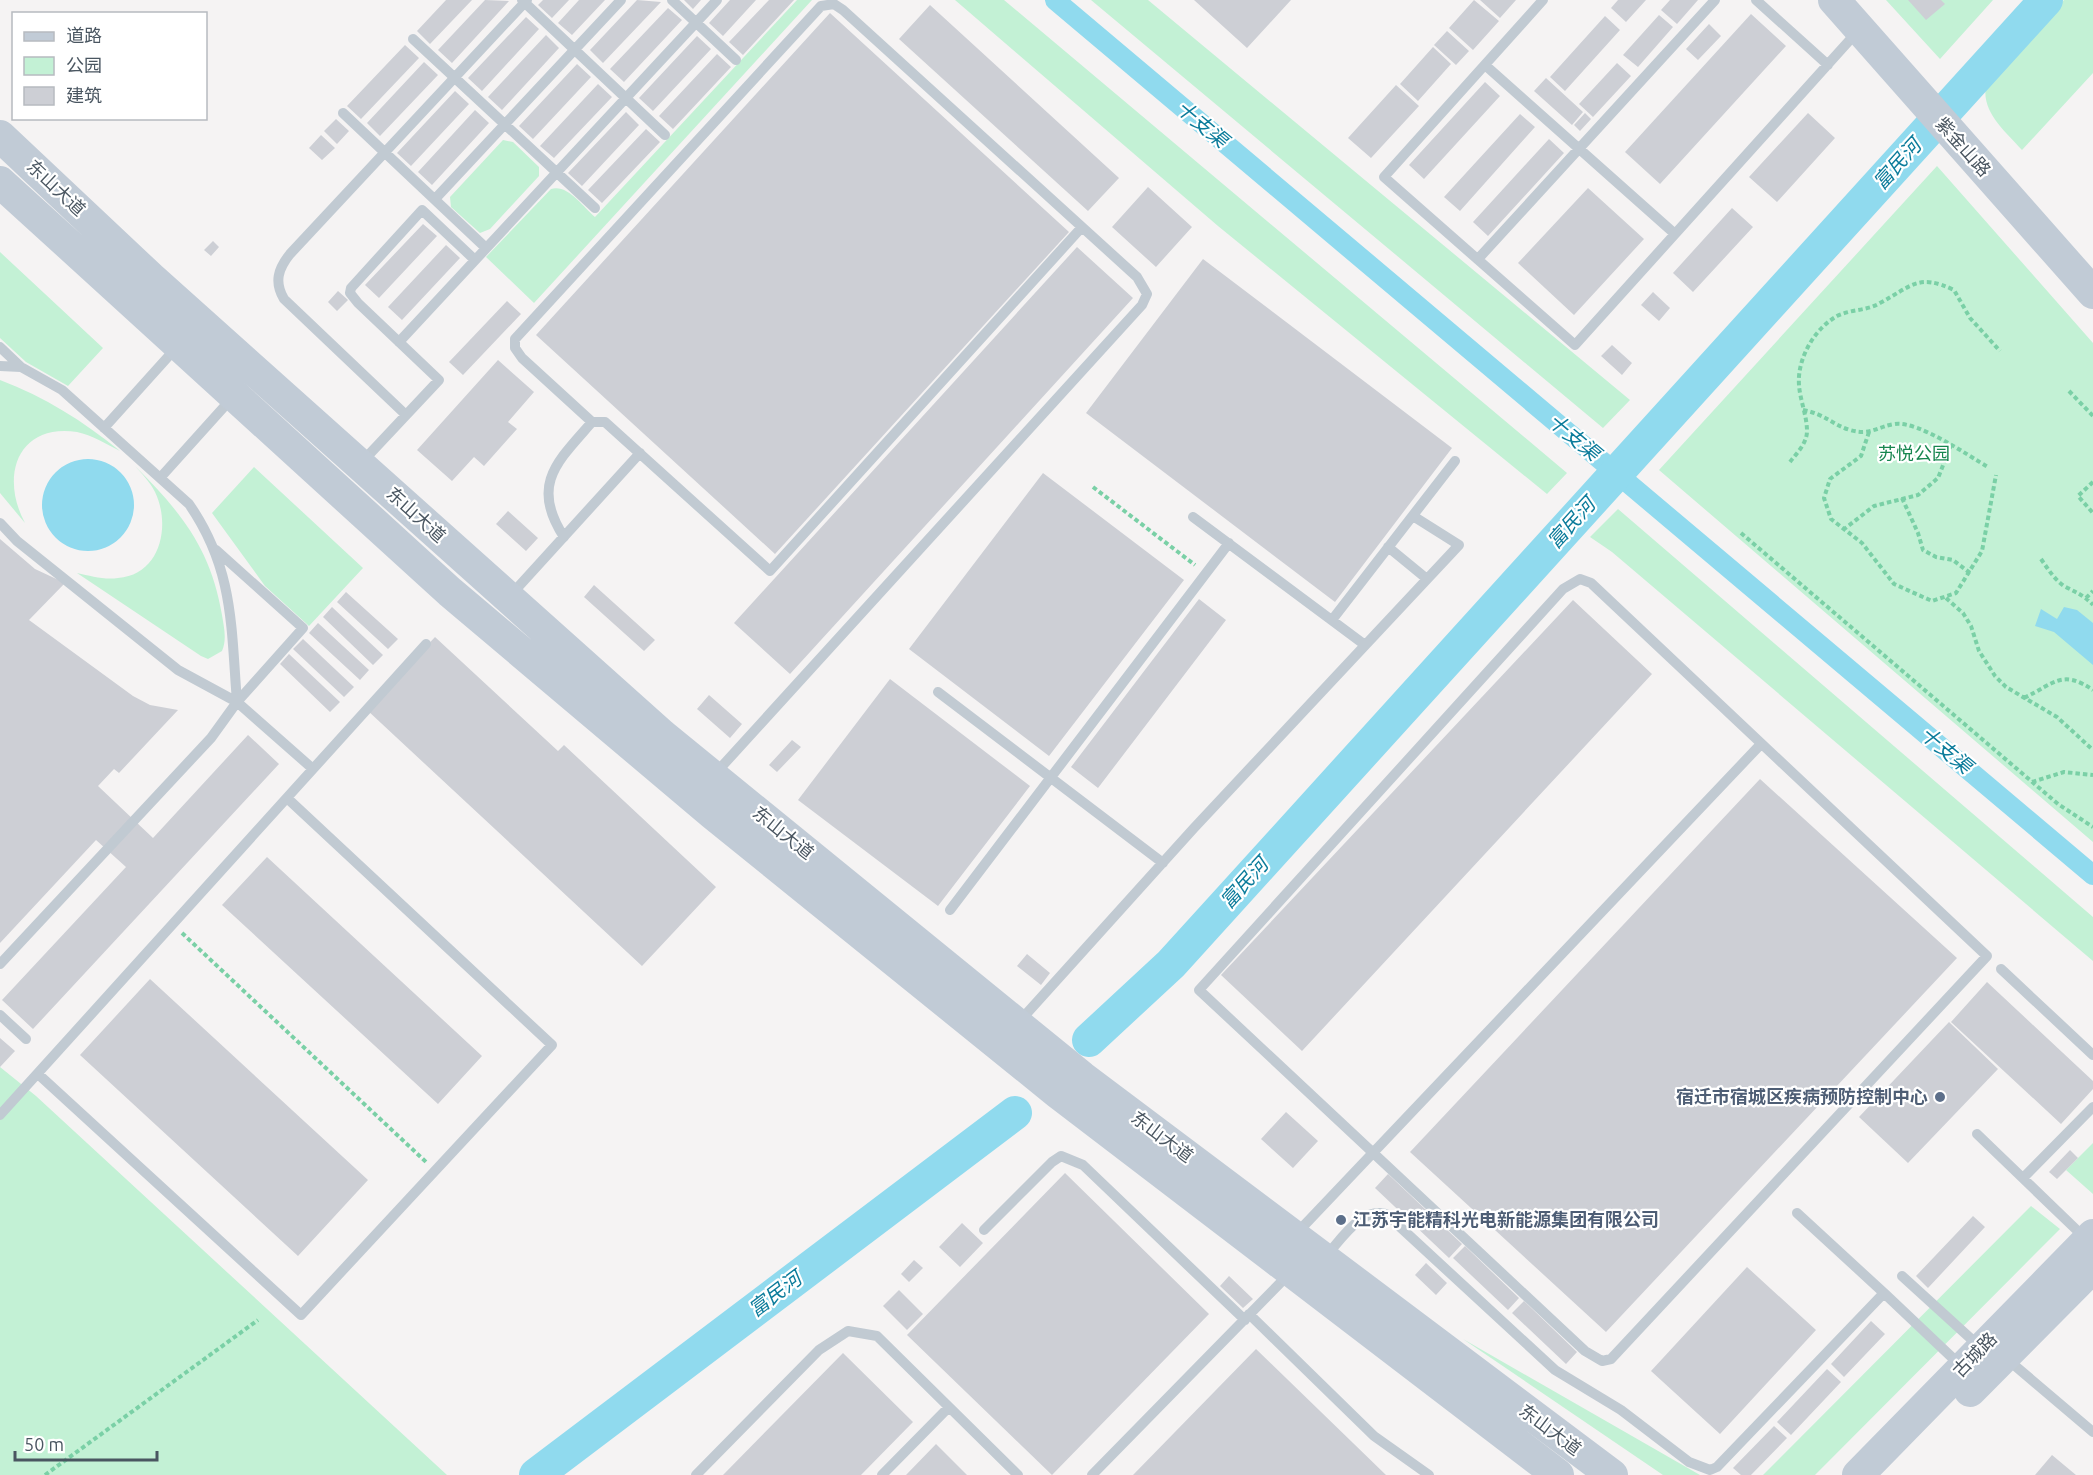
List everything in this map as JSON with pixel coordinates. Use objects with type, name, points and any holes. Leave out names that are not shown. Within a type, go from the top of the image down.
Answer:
[{"type":"main road","name":"紫金山路","points":[[1834,0],[2093,293]]},
{"type":"main road","name":"东山大道","points":[[0,136],[189,334]]},
{"type":"main road","name":"东山大道","points":[[0,182],[189,334],[498,610],[662,735],[704,787],[1008,1035],[1304,1257],[1612,1475]]},
{"type":"main road","name":"东山大道","points":[[245,385],[360,465],[498,610]]},
{"type":"main road","name":"古城路","points":[[1888,1475],[2091,1247]]},
{"type":"main road","name":"东山大道","points":[[1304,1257],[1558,1475]]},
{"type":"main road","name":"古城路","points":[[1858,1475],[1985,1364]]},
{"type":"lane","points":[[435,199],[621,0]]},
{"type":"lane","points":[[672,0],[736,60]]},
{"type":"lane","points":[[399,342],[717,0]]},
{"type":"lane","points":[[1543,0],[1384,177],[1575,345],[1859,30]]},
{"type":"lane","points":[[1478,259],[1715,0]]},
{"type":"lane","points":[[1756,0],[1828,65]]},
{"type":"lane","points":[[406,415],[284,299],[278,283],[279,270],[290,254],[524,1],[665,135]]},
{"type":"lane","points":[[704,787],[1142,305],[1147,294],[1137,277],[1082,227],[843,10],[834,4],[821,6],[515,339],[515,348],[522,358],[592,422],[605,422],[770,571],[1082,227]]},
{"type":"lane","points":[[413,39],[595,208]]},
{"type":"lane","points":[[1485,65],[1675,234]]},
{"type":"lane","points":[[343,113],[486,248]]},
{"type":"lane","points":[[360,465],[439,380],[350,293],[356,280],[422,210],[475,260]]},
{"type":"lane","points":[[104,428],[189,334]]},
{"type":"lane","points":[[0,347],[21,367],[62,390],[189,504],[216,549],[230,601],[237,702]]},
{"type":"lane","points":[[0,366],[21,367]]},
{"type":"lane","points":[[160,478],[245,385]]},
{"type":"lane","points":[[564,537],[552,519],[547,504],[548,489],[564,454],[592,422]]},
{"type":"lane","points":[[498,610],[640,453]]},
{"type":"lane","points":[[1332,620],[1455,461]]},
{"type":"lane","points":[[1008,1035],[1163,863],[1458,545],[1413,516]]},
{"type":"lane","points":[[1193,517],[1365,645]]},
{"type":"lane","points":[[0,523],[17,541],[178,670],[237,702],[313,769]]},
{"type":"lane","points":[[950,910],[1229,543]]},
{"type":"lane","points":[[1388,547],[1427,579]]},
{"type":"lane","points":[[0,964],[211,738],[237,702],[303,628],[216,549]]},
{"type":"lane","points":[[1580,579],[1591,583],[1988,956],[1611,1359],[1602,1361],[1585,1351],[1392,1169],[1372,1154],[1199,990],[1563,589],[1580,579]]},
{"type":"lane","points":[[0,1115],[426,644]]},
{"type":"lane","points":[[938,693],[1163,863]]},
{"type":"lane","points":[[1092,1475],[1304,1257],[1372,1154],[1761,744]]},
{"type":"lane","points":[[38,1074],[301,1315],[552,1045],[287,798]]},
{"type":"lane","points":[[2001,969],[2093,1055]]},
{"type":"lane","points":[[0,1015],[26,1039]]},
{"type":"lane","points":[[2023,1178],[2093,1107]]},
{"type":"lane","points":[[1977,1134],[2091,1247]]},
{"type":"lane","points":[[984,1230],[1052,1162],[1061,1156],[1071,1158],[1083,1165],[1374,1436],[1430,1475]]},
{"type":"lane","points":[[1304,1257],[1366,1214],[1375,1211],[1386,1214],[1555,1370],[1621,1410],[1689,1462],[1710,1470],[1717,1467],[1884,1293]]},
{"type":"lane","points":[[1797,1213],[1884,1293],[1985,1364],[2093,1432]]},
{"type":"lane","points":[[1902,1276],[1985,1364]]},
{"type":"lane","points":[[696,1475],[819,1350],[848,1331],[877,1336],[1018,1475]]},
{"type":"lane","points":[[882,1475],[949,1407]]},
{"type":"path","points":[[1790,462],[1803,446],[1807,431],[1799,383],[1802,364],[1808,346],[1820,330],[1836,317],[1851,311],[1871,308],[1912,283],[1927,280],[1954,290],[1970,318],[2000,351]]},
{"type":"path","points":[[2069,391],[2093,416]]},
{"type":"path","points":[[1803,410],[1821,413],[1849,429],[1869,432],[1895,424],[1908,425],[1951,445],[1988,467]]},
{"type":"path","points":[[1869,432],[1861,456],[1830,479],[1824,498],[1831,519],[1862,543],[1894,584],[1932,601],[1956,593],[1982,551],[1996,475]]},
{"type":"path","points":[[1843,530],[1874,506],[1918,495],[1938,478],[1951,445]]},
{"type":"path","points":[[2093,482],[2078,496],[2093,513]]},
{"type":"path","points":[[1094,487],[1206,574]]},
{"type":"path","points":[[1902,498],[1923,550],[1936,557],[1953,560],[1970,573]]},
{"type":"path","points":[[1741,533],[2058,804],[2093,827]]},
{"type":"path","points":[[2041,559],[2054,577],[2093,605]]},
{"type":"path","points":[[2086,598],[2093,591]]},
{"type":"path","points":[[1945,597],[1963,613],[1971,626],[1985,664],[2006,687],[2044,708],[2079,734],[2093,750]]},
{"type":"path","points":[[2024,698],[2064,678],[2076,678],[2093,690]]},
{"type":"path","points":[[2032,782],[2064,772],[2093,775]]},
{"type":"path","points":[[173,924],[435,1171]]},
{"type":"path","points":[[45,1475],[258,1320]]},
{"type":"green space","points":[[797,0],[812,0],[534,303],[486,257],[551,189],[557,188],[569,193],[595,217]]},
{"type":"green space","points":[[955,0],[1004,0],[1567,473],[1547,494],[1218,226]]},
{"type":"green space","points":[[1091,0],[1148,0],[1630,400],[1603,428]]},
{"type":"green space","points":[[1886,0],[1993,0],[1940,59]]},
{"type":"green space","points":[[2064,0],[2093,0],[2093,73],[2022,150],[2002,129],[1991,113],[1985,95],[1986,86]]},
{"type":"green space","points":[[503,140],[513,142],[539,167],[539,176],[490,229],[480,233],[451,207],[450,197]]},
{"type":"green space","name":"苏悦公园","points":[[1937,166],[2093,343],[2093,842],[1659,470]]},
{"type":"green space","points":[[0,252],[103,348],[68,386],[26,362],[0,338]]},
{"type":"green space","points":[[0,380],[33,394],[63,411],[120,451],[94,437],[77,432],[57,431],[40,436],[28,445],[19,457],[14,488],[25,523],[0,493]]},
{"type":"green space","points":[[135,466],[180,516],[202,551],[210,570],[217,592],[225,638],[222,651],[208,659],[77,573],[103,578],[118,578],[133,575],[153,558],[162,533],[160,505],[153,488]]},
{"type":"green space","points":[[254,467],[363,568],[309,626],[265,586],[212,513]]},
{"type":"green space","points":[[1618,509],[2093,917],[2093,961],[1612,552],[1590,537]]},
{"type":"green space","points":[[0,1067],[36,1096],[447,1475],[0,1475]]},
{"type":"green space","points":[[2093,1143],[2093,1194],[2066,1170]]},
{"type":"green space","points":[[2031,1206],[2060,1229],[1815,1475],[1763,1475]]},
{"type":"green space","points":[[1463,1339],[1700,1475],[1663,1475]]},
{"type":"water","points":[[88,459],[105,463],[120,473],[130,488],[134,505],[130,522],[120,537],[105,547],[88,551],[71,547],[56,537],[46,522],[42,505],[46,488],[56,473],[71,463]]},
{"type":"water","points":[[2064,607],[2077,610],[2093,623],[2093,665],[2054,632],[2035,626],[2041,609],[2057,619]]},
{"type":"building","points":[[446,0],[472,0],[430,44],[417,31]]},
{"type":"building","points":[[485,0],[509,1],[452,63],[438,50]]},
{"type":"building","points":[[543,0],[569,0],[552,18],[538,5]]},
{"type":"building","points":[[579,0],[605,0],[572,35],[558,23]]},
{"type":"building","points":[[637,0],[661,2],[603,63],[590,50]]},
{"type":"building","points":[[684,0],[701,0],[693,9]]},
{"type":"building","points":[[730,0],[756,0],[723,36],[709,23]]},
{"type":"building","points":[[769,0],[794,0],[743,55],[729,42]]},
{"type":"building","points":[[1194,0],[1291,0],[1247,48]]},
{"type":"building","points":[[1474,0],[1499,21],[1473,50],[1449,28]]},
{"type":"building","points":[[1480,0],[1516,0],[1500,18]]},
{"type":"building","points":[[1618,0],[1646,0],[1626,22],[1611,8]]},
{"type":"building","points":[[1670,0],[1698,0],[1677,24],[1661,10]]},
{"type":"building","points":[[1908,0],[1941,0],[1945,4],[1926,20]]},
{"type":"building","points":[[930,5],[1119,178],[1088,211],[899,39]]},
{"type":"building","points":[[668,8],[682,20],[624,82],[610,69]]},
{"type":"building","points":[[830,13],[1069,232],[775,554],[536,335]]},
{"type":"building","points":[[1751,14],[1786,46],[1660,184],[1625,152]]},
{"type":"building","points":[[1659,15],[1673,27],[1638,67],[1623,55]]},
{"type":"building","points":[[1605,16],[1620,30],[1565,91],[1550,77]]},
{"type":"building","points":[[526,17],[539,29],[482,91],[468,78]]},
{"type":"building","points":[[1709,24],[1721,36],[1698,60],[1686,49]]},
{"type":"building","points":[[1447,31],[1469,51],[1456,65],[1434,45]]},
{"type":"building","points":[[546,35],[559,48],[502,110],[488,97]]},
{"type":"building","points":[[697,36],[711,49],[653,111],[639,98]]},
{"type":"building","points":[[405,45],[419,58],[361,119],[347,106]]},
{"type":"building","points":[[1433,47],[1451,64],[1418,101],[1400,84]]},
{"type":"building","points":[[717,54],[731,67],[673,129],[659,116]]},
{"type":"building","points":[[424,62],[438,75],[380,136],[367,123]]},
{"type":"building","points":[[1617,63],[1631,76],[1593,117],[1579,104]]},
{"type":"building","points":[[577,64],[591,77],[533,139],[519,126]]},
{"type":"building","points":[[1546,78],[1583,112],[1572,125],[1534,91]]},
{"type":"building","points":[[1485,82],[1500,96],[1424,179],[1409,165]]},
{"type":"building","points":[[598,84],[612,97],[554,158],[540,146]]},
{"type":"building","points":[[1396,85],[1419,106],[1371,158],[1348,138]]},
{"type":"building","points":[[455,91],[469,104],[411,166],[397,153]]},
{"type":"building","points":[[475,110],[489,123],[432,185],[418,172]]},
{"type":"building","points":[[626,112],[639,125],[582,186],[568,173]]},
{"type":"building","points":[[1585,113],[1591,119],[1580,131],[1574,125]]},
{"type":"building","points":[[1808,113],[1835,138],[1777,202],[1749,177]]},
{"type":"building","points":[[1520,114],[1535,127],[1460,211],[1444,197]]},
{"type":"building","points":[[336,119],[349,131],[337,144],[324,131]]},
{"type":"building","points":[[646,129],[660,142],[602,203],[588,190]]},
{"type":"building","points":[[321,135],[335,148],[322,160],[309,148]]},
{"type":"building","points":[[1549,139],[1564,153],[1488,236],[1473,222]]},
{"type":"building","points":[[1148,187],[1192,227],[1156,267],[1112,227]]},
{"type":"building","points":[[1588,188],[1644,239],[1574,315],[1518,263]]},
{"type":"building","points":[[1732,208],[1753,227],[1693,292],[1673,273]]},
{"type":"building","points":[[423,224],[437,236],[379,298],[365,285]]},
{"type":"building","points":[[213,241],[219,247],[211,256],[204,250]]},
{"type":"building","points":[[446,245],[460,258],[402,320],[388,307]]},
{"type":"building","points":[[1077,247],[1133,298],[790,674],[734,623]]},
{"type":"building","points":[[1203,259],[1452,448],[1335,602],[1086,413]]},
{"type":"building","points":[[338,291],[348,300],[337,311],[328,302]]},
{"type":"building","points":[[1653,292],[1670,308],[1659,321],[1641,305]]},
{"type":"building","points":[[507,301],[521,314],[463,375],[449,362]]},
{"type":"building","points":[[1612,345],[1632,363],[1622,375],[1601,356]]},
{"type":"building","points":[[498,360],[534,392],[508,422],[517,429],[484,466],[474,457],[452,481],[417,450]]},
{"type":"building","points":[[1043,473],[1184,580],[1049,756],[909,649]]},
{"type":"building","points":[[508,511],[538,538],[526,551],[496,524]]},
{"type":"building","points":[[0,539],[35,569],[65,583],[29,620],[133,696],[150,705],[178,710],[119,773],[114,769],[98,786],[153,838],[248,735],[279,764],[33,1029],[2,1000],[126,867],[96,840],[0,943]]},
{"type":"building","points":[[594,585],[655,640],[644,651],[584,597]]},
{"type":"building","points":[[346,592],[398,639],[388,649],[337,602]]},
{"type":"building","points":[[1199,599],[1226,620],[1098,788],[1071,767]]},
{"type":"building","points":[[1573,600],[1652,674],[1302,1051],[1221,975]]},
{"type":"building","points":[[332,607],[383,655],[373,665],[323,617]]},
{"type":"building","points":[[318,623],[369,670],[360,680],[309,633]]},
{"type":"building","points":[[435,637],[558,751],[564,745],[716,887],[642,966],[367,710]]},
{"type":"building","points":[[303,639],[354,687],[344,697],[293,649]]},
{"type":"building","points":[[289,654],[340,702],[330,712],[280,664]]},
{"type":"building","points":[[890,679],[1030,786],[938,906],[798,800]]},
{"type":"building","points":[[709,695],[742,724],[730,738],[697,709]]},
{"type":"building","points":[[792,740],[801,747],[777,772],[769,765]]},
{"type":"building","points":[[1760,779],[1957,958],[1606,1332],[1410,1152]]},
{"type":"building","points":[[267,857],[482,1056],[438,1104],[222,905]]},
{"type":"building","points":[[1027,954],[1050,973],[1041,985],[1017,966]]},
{"type":"building","points":[[150,979],[368,1180],[298,1256],[80,1055]]},
{"type":"building","points":[[1987,982],[2093,1081],[2093,1089],[2061,1124],[1951,1022]]},
{"type":"building","points":[[1949,1022],[1998,1069],[1908,1163],[1859,1117]]},
{"type":"building","points":[[0,1038],[15,1051],[0,1067]]},
{"type":"building","points":[[1286,1112],[1318,1141],[1293,1168],[1261,1139]]},
{"type":"building","points":[[2070,1150],[2078,1158],[2057,1179],[2049,1172]]},
{"type":"building","points":[[1065,1173],[1209,1314],[1052,1475],[907,1335]]},
{"type":"building","points":[[1388,1174],[1462,1244],[1449,1258],[1375,1188]]},
{"type":"building","points":[[1973,1216],[1985,1227],[1928,1288],[1916,1276]]},
{"type":"building","points":[[962,1223],[983,1243],[960,1267],[939,1247]]},
{"type":"building","points":[[1465,1246],[1519,1298],[1508,1310],[1453,1258]]},
{"type":"building","points":[[914,1260],[923,1268],[909,1282],[901,1274]]},
{"type":"building","points":[[1426,1263],[1447,1283],[1436,1295],[1415,1275]]},
{"type":"building","points":[[1747,1267],[1816,1330],[1720,1434],[1651,1371]]},
{"type":"building","points":[[1229,1276],[1253,1299],[1243,1308],[1220,1286]]},
{"type":"building","points":[[899,1290],[923,1314],[907,1330],[883,1306]]},
{"type":"building","points":[[1524,1301],[1577,1352],[1566,1364],[1512,1313]]},
{"type":"building","points":[[1871,1321],[1885,1334],[1844,1377],[1831,1364]]},
{"type":"building","points":[[1256,1349],[1386,1475],[1133,1475]]},
{"type":"building","points":[[843,1353],[913,1422],[861,1475],[723,1475]]},
{"type":"building","points":[[1827,1369],[1841,1382],[1791,1435],[1777,1422]]},
{"type":"building","points":[[1774,1426],[1787,1438],[1751,1475],[1741,1475],[1733,1468]]},
{"type":"building","points":[[936,1444],[967,1475],[906,1475]]},
{"type":"building","points":[[2052,1455],[2076,1475],[2035,1475]]},
{"type":"waterway","name":"十支渠","points":[[1055,0],[2093,875]]},
{"type":"waterway","name":"富民河","points":[[1089,1040],[1171,964],[2046,0]]},
{"type":"waterway","name":"富民河","points":[[536,1475],[1015,1113]]},
{"type":"place","name":"宿迁市宿城区疾病预防控制中心","points":[[1940,1097]]},
{"type":"place","name":"江苏宇能精科光电新能源集团有限公司","points":[[1341,1220]]}]
